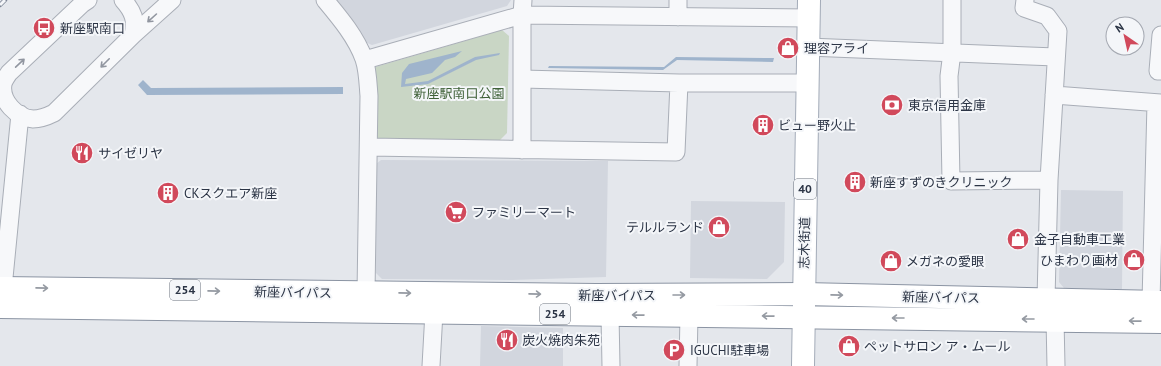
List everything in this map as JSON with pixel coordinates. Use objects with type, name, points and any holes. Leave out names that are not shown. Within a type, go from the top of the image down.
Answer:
[{"type":"main road","name":"志木街道","points":[[803,366],[809,9]]},
{"type":"main road","name":"新座バイパス","points":[[1,294],[804,294],[1156,302]]},
{"type":"main road","name":"新座バイパス","points":[[1,294],[434,312],[1055,319],[1161,322]]},
{"type":"street","points":[[88,0],[9,73],[3,83],[7,103],[20,114],[32,119],[44,118],[54,113],[133,35],[172,0]]},
{"type":"street","points":[[123,0],[129,6],[134,16],[135,27],[133,35]]},
{"type":"street","points":[[324,0],[346,26],[365,60],[369,96],[366,293]]},
{"type":"street","points":[[678,0],[678,17]]},
{"type":"street","points":[[952,0],[952,52],[949,76],[951,181],[1049,180]]},
{"type":"street","points":[[1025,0],[1024,8],[1047,16],[1058,31],[1049,180],[1046,299]]},
{"type":"street","points":[[365,60],[523,8],[678,17],[809,9]]},
{"type":"street","points":[[522,150],[523,8]]},
{"type":"street","points":[[1161,35],[1158,71],[1161,71]]},
{"type":"street","points":[[808,47],[1056,57]]},
{"type":"street","points":[[522,79],[679,83],[807,83]]},
{"type":"street","points":[[369,147],[676,152],[679,83]]},
{"type":"street","points":[[1054,95],[1159,103],[1156,302]]},
{"type":"street","points":[[1,294],[20,114]]},
{"type":"street","points":[[431,366],[434,312]]},
{"type":"street","points":[[610,315],[611,366]]},
{"type":"street","points":[[688,366],[689,315]]},
{"type":"street","points":[[1055,319],[1056,366]]},
{"type":"shaded area","points":[[336,0],[511,0],[507,6],[372,45],[365,42],[349,15]]},
{"type":"shaded area","points":[[381,160],[608,161],[606,277],[512,280],[382,279],[376,273],[376,164]]},
{"type":"shaded area","points":[[1061,190],[1123,191],[1122,289],[1064,288],[1059,282]]},
{"type":"shaded area","points":[[691,201],[785,202],[784,262],[767,279],[690,278]]},
{"type":"shaded area","points":[[481,326],[563,328],[563,366],[480,366]]},
{"type":"green space","name":"新座駅南口公園","points":[[502,30],[509,36],[507,133],[499,141],[381,141],[375,135],[372,68]]},
{"type":"water","points":[[462,51],[455,57],[445,60],[432,73],[406,79],[405,84],[428,81],[475,57],[500,53],[499,55],[476,60],[428,84],[401,87],[402,73],[409,64]]},
{"type":"water","points":[[676,57],[774,58],[773,62],[677,60],[663,70],[548,68],[549,66],[664,67]]},
{"type":"water","points":[[143,80],[151,88],[343,87],[343,94],[147,95],[138,85]]},
{"type":"railway","points":[[0,5],[5,0]]},
{"type":"place","name":"新座駅南口","points":[[44,28]]},
{"type":"place","name":"理容アライ","points":[[788,48]]},
{"type":"place","name":"東京信用金庫","points":[[892,105]]},
{"type":"place","name":"ビュー野火止","points":[[763,125]]},
{"type":"place","name":"サイゼリヤ","points":[[82,153]]},
{"type":"place","name":"新座すずのきクリニック","points":[[855,182]]},
{"type":"place","name":"CKスクエア新座","points":[[168,193]]},
{"type":"place","name":"ファミリーマート","points":[[456,212]]},
{"type":"place","name":"テルルランド","points":[[719,227]]},
{"type":"place","name":"金子自動車工業","points":[[1018,239]]},
{"type":"place","name":"ひまわり画材","points":[[1134,260]]},
{"type":"place","name":"メガネの愛眼","points":[[891,261]]},
{"type":"place","name":"炭火焼肉朱苑","points":[[507,340]]},
{"type":"place","name":"ペットサロン ア・ムール","points":[[849,346]]},
{"type":"place","name":"IGUCHI駐車場","points":[[674,350]]}]
